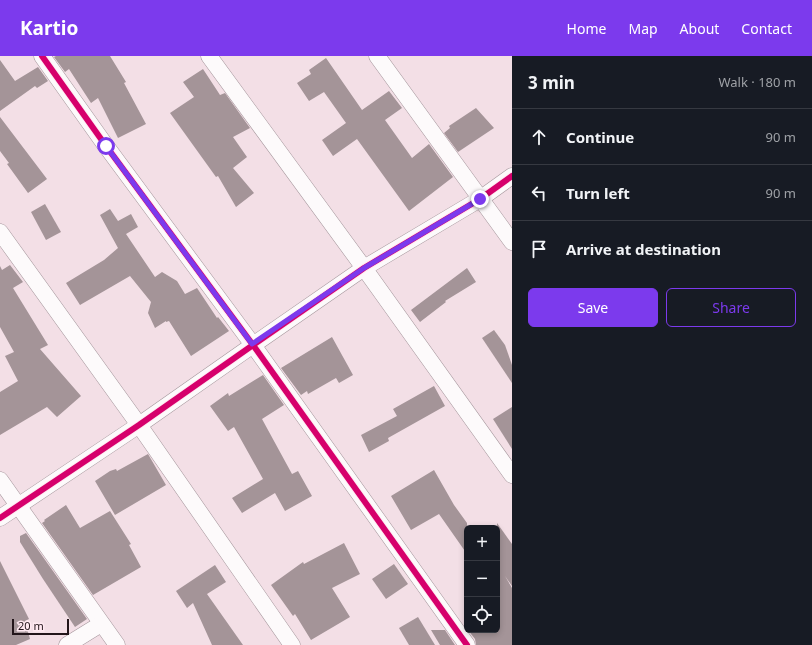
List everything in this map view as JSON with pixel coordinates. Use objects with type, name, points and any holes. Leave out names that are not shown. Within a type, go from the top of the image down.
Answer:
[{"type":"street","points":[[42,56],[106,146],[252,344],[467,645]]},
{"type":"street","points":[[209,56],[364,268],[512,475]]},
{"type":"street","points":[[377,56],[512,242]]},
{"type":"street","points":[[0,518],[139,425],[252,344],[364,268],[480,199],[512,176]]},
{"type":"street","points":[[0,232],[139,425],[292,645]]},
{"type":"street","points":[[0,480],[117,645]]},
{"type":"street","points":[[67,645],[101,624]]},
{"type":"building","points":[[110,56],[126,82],[124,83],[146,124],[118,138],[98,98],[91,103],[69,69],[65,72],[54,57]]},
{"type":"building","points":[[326,58],[362,110],[389,91],[402,108],[385,120],[412,158],[429,144],[453,177],[409,211],[357,139],[333,156],[322,140],[346,123],[324,92],[309,101],[297,83],[311,74],[309,70]]},
{"type":"building","points":[[0,60],[15,81],[38,67],[48,81],[37,88],[35,86],[0,111]]},
{"type":"building","points":[[203,69],[220,95],[225,93],[250,128],[233,137],[247,157],[233,168],[254,193],[236,207],[218,176],[216,177],[170,113],[194,97],[183,82]]},
{"type":"building","points":[[476,108],[494,128],[458,152],[444,133],[450,128],[449,126]]},
{"type":"building","points":[[0,117],[47,179],[28,193],[7,164],[9,163],[0,151]]},
{"type":"building","points":[[45,204],[61,232],[46,240],[31,212]]},
{"type":"building","points":[[110,209],[118,221],[131,214],[138,227],[126,234],[155,277],[162,272],[177,281],[185,294],[197,288],[217,318],[218,317],[229,331],[191,356],[169,321],[166,321],[155,328],[148,313],[151,302],[130,276],[80,305],[66,283],[104,260],[118,248],[100,215]]},
{"type":"building","points":[[10,265],[23,282],[13,288],[48,345],[40,349],[81,396],[57,417],[47,407],[0,435],[0,392],[18,381],[5,356],[14,352],[0,327],[0,266],[2,270]]},
{"type":"building","points":[[467,268],[476,282],[445,301],[446,302],[420,322],[411,310]]},
{"type":"building","points":[[494,330],[505,345],[512,365],[512,383],[482,338]]},
{"type":"building","points":[[332,337],[353,375],[339,383],[336,378],[308,394],[307,391],[301,395],[281,368]]},
{"type":"building","points":[[263,375],[284,405],[262,419],[292,474],[298,471],[312,496],[285,511],[275,493],[242,513],[232,498],[263,479],[234,427],[228,431],[210,406],[228,393],[229,396]]},
{"type":"building","points":[[434,386],[445,406],[388,438],[389,441],[369,452],[361,435],[397,416],[393,409]]},
{"type":"building","points":[[512,407],[512,449],[493,419]]},
{"type":"building","points":[[148,454],[166,485],[115,515],[95,481],[110,471],[116,469],[117,471]]},
{"type":"building","points":[[434,470],[454,505],[467,523],[467,525],[464,525],[464,550],[439,514],[411,530],[391,496]]},
{"type":"building","points":[[66,505],[80,528],[110,511],[131,544],[129,545],[141,567],[93,595],[42,523]]},
{"type":"building","points":[[500,527],[512,544],[512,586],[505,576],[512,588],[512,645],[476,645],[475,639],[470,633],[500,633]]},
{"type":"building","points":[[26,533],[87,619],[75,627],[20,542],[20,536]]},
{"type":"building","points":[[344,543],[360,574],[332,588],[350,617],[311,640],[295,614],[293,616],[271,585],[303,562],[304,564]]},
{"type":"building","points":[[0,561],[29,619],[25,621],[30,639],[16,645],[0,645]]},
{"type":"building","points":[[394,564],[408,584],[386,599],[372,579]]},
{"type":"building","points":[[215,565],[226,582],[207,594],[243,645],[212,645],[193,603],[187,608],[176,591]]},
{"type":"building","points":[[418,617],[435,645],[409,645],[399,628]]},
{"type":"building","points":[[431,630],[445,630],[455,645],[440,645]]},
{"type":"cycle path","points":[[42,56],[106,146],[253,345],[467,645]]},
{"type":"cycle path","points":[[0,518],[139,425],[364,268],[480,199],[512,176]]},
{"type":"route","points":[[106,146],[252,344],[364,268],[480,199]]}]
